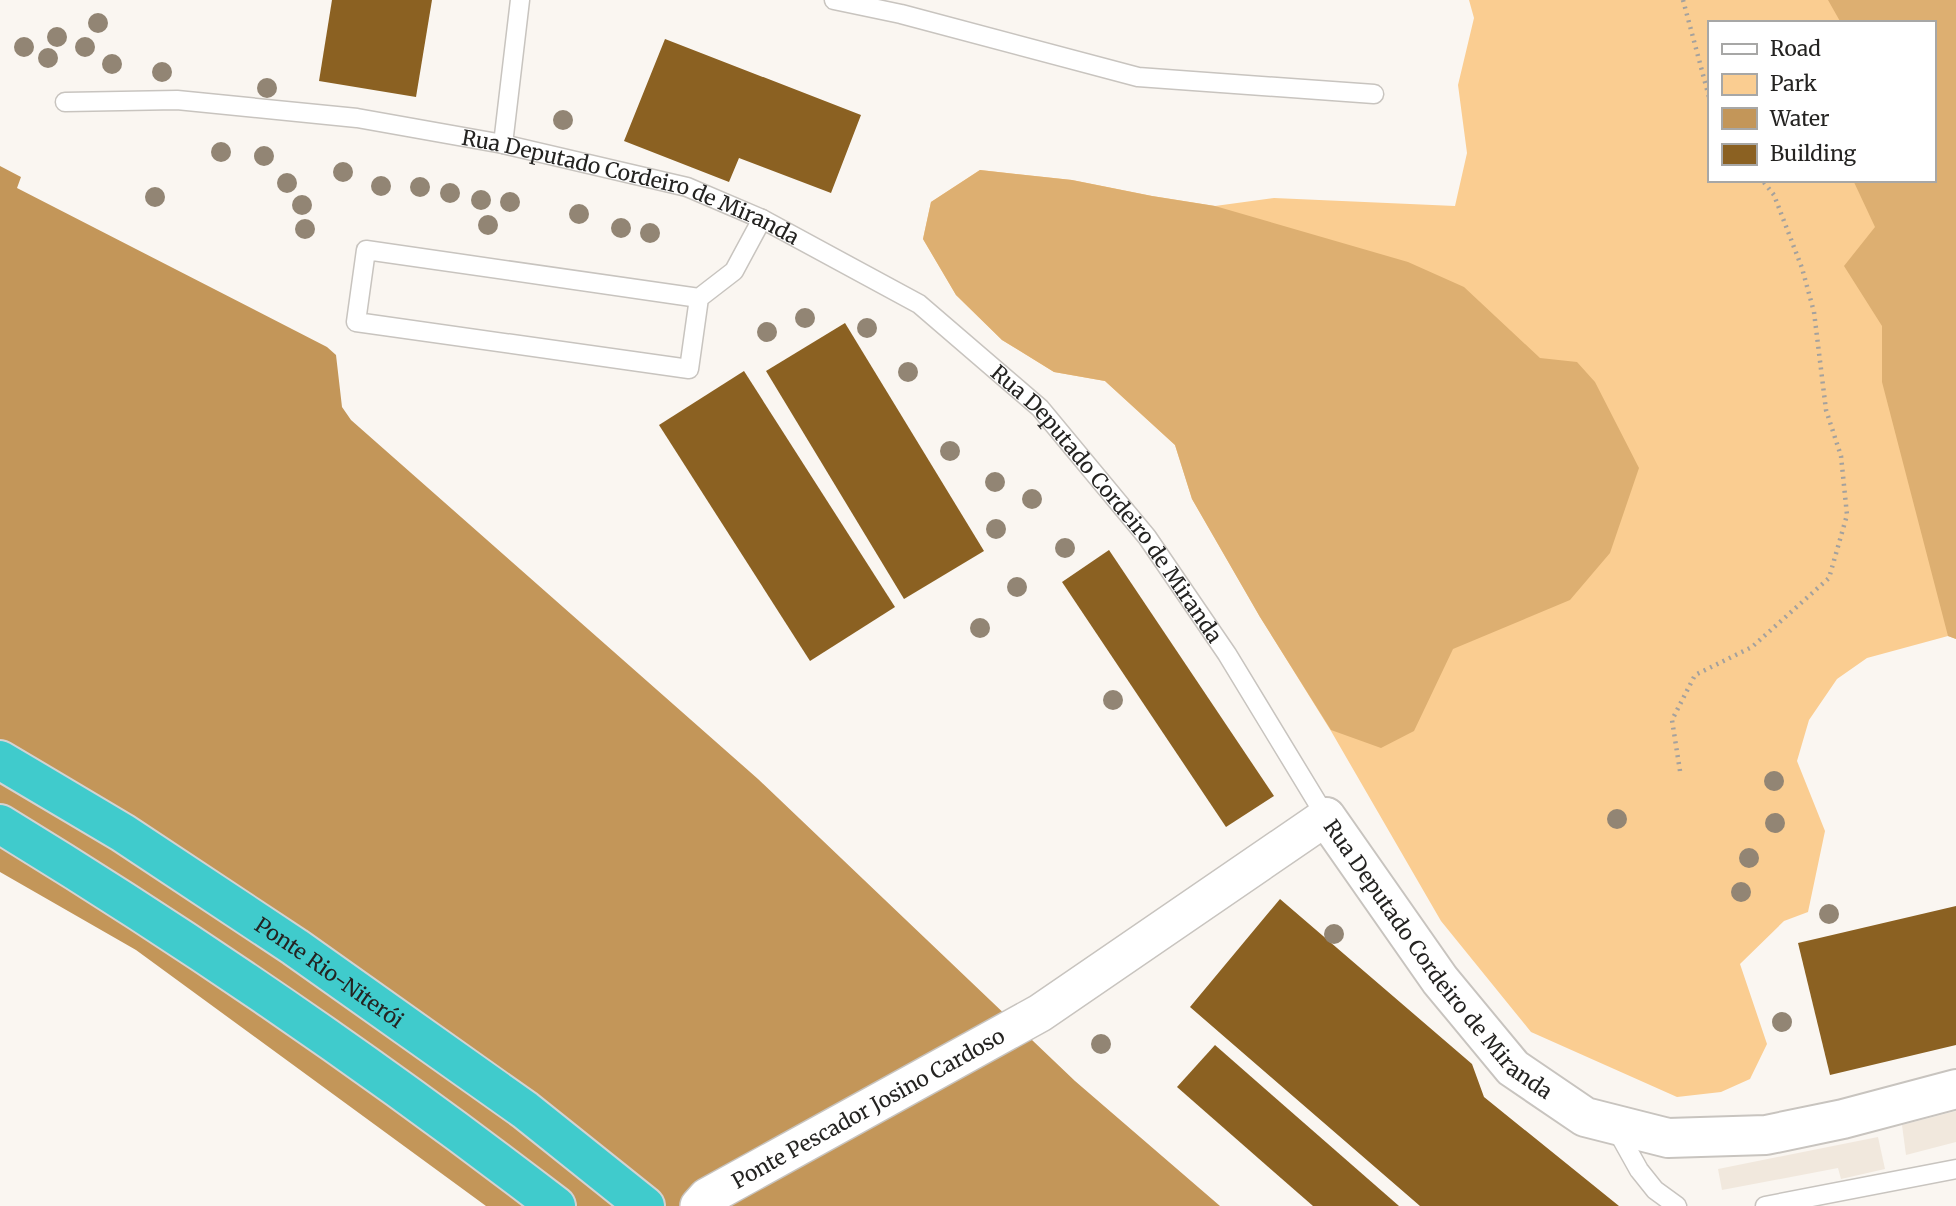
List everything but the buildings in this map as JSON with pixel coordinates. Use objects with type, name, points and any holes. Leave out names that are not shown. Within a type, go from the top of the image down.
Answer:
[{"type":"highway","name":"Ponte Rio-Niterói","points":[[0,760],[123,833],[295,947],[525,1110],[645,1206]]},
{"type":"highway","points":[[0,824],[83,874],[263,993],[486,1152],[556,1206]]},
{"type":"street","name":"Ponte Pescador Josino Cardoso","points":[[699,1206],[719,1191],[1040,1013],[1326,817]]},
{"type":"street","name":"Rua Deputado Cordeiro de Miranda","points":[[1326,817],[1440,980],[1513,1068],[1585,1117],[1668,1138],[1766,1135],[1843,1119],[1956,1089]]},
{"type":"lane","points":[[503,144],[520,0]]},
{"type":"lane","points":[[834,0],[901,14],[1138,77],[1374,94]]},
{"type":"lane","name":"Rua Deputado Cordeiro de Miranda","points":[[65,102],[177,100],[357,118],[503,144],[687,187],[762,219],[919,304],[1040,408],[1147,537],[1227,654],[1326,817]]},
{"type":"lane","points":[[699,298],[366,250],[356,321],[690,369],[699,298],[733,271],[762,219]]},
{"type":"lane","points":[[1614,1124],[1639,1170],[1655,1190],[1677,1206]]},
{"type":"lane","points":[[1765,1206],[1956,1169]]},
{"type":"path","points":[[1683,0],[1708,93]]},
{"type":"path","points":[[1680,771],[1672,720],[1695,675],[1752,647],[1829,578],[1847,515],[1841,456],[1826,410],[1814,312],[1802,268],[1774,195],[1764,182]]},
{"type":"shaded area","points":[[1828,0],[1956,0],[1956,639],[1948,636],[1882,382],[1882,326],[1844,266],[1875,227],[1854,182],[1935,182],[1935,21],[1840,21]]},
{"type":"shaded area","points":[[980,170],[1072,180],[1215,206],[1408,262],[1464,287],[1540,358],[1577,362],[1595,382],[1639,468],[1610,553],[1570,600],[1453,649],[1414,731],[1381,748],[1331,730],[1260,617],[1192,499],[1175,445],[1105,381],[1054,372],[1002,340],[956,295],[923,239],[931,202]]},
{"type":"shaded area","points":[[1956,1111],[1956,1142],[1906,1155],[1902,1125]]},
{"type":"shaded area","points":[[1878,1137],[1885,1169],[1841,1179],[1838,1168],[1722,1190],[1718,1169]]},
{"type":"green space","points":[[1469,0],[1956,0],[1956,639],[1948,636],[1867,658],[1837,679],[1809,720],[1797,761],[1825,831],[1808,912],[1784,921],[1740,964],[1767,1044],[1750,1079],[1721,1092],[1677,1097],[1531,1032],[1441,921],[1192,499],[1175,445],[1105,381],[1054,372],[1002,340],[956,295],[923,239],[931,202],[980,170],[1072,180],[1215,206],[1274,198],[1455,206],[1467,153],[1458,85],[1474,18]]},
{"type":"water","points":[[0,166],[21,177],[17,188],[327,347],[336,355],[342,407],[351,420],[758,779],[1075,1081],[1220,1206],[486,1206],[136,950],[0,872]]}]
